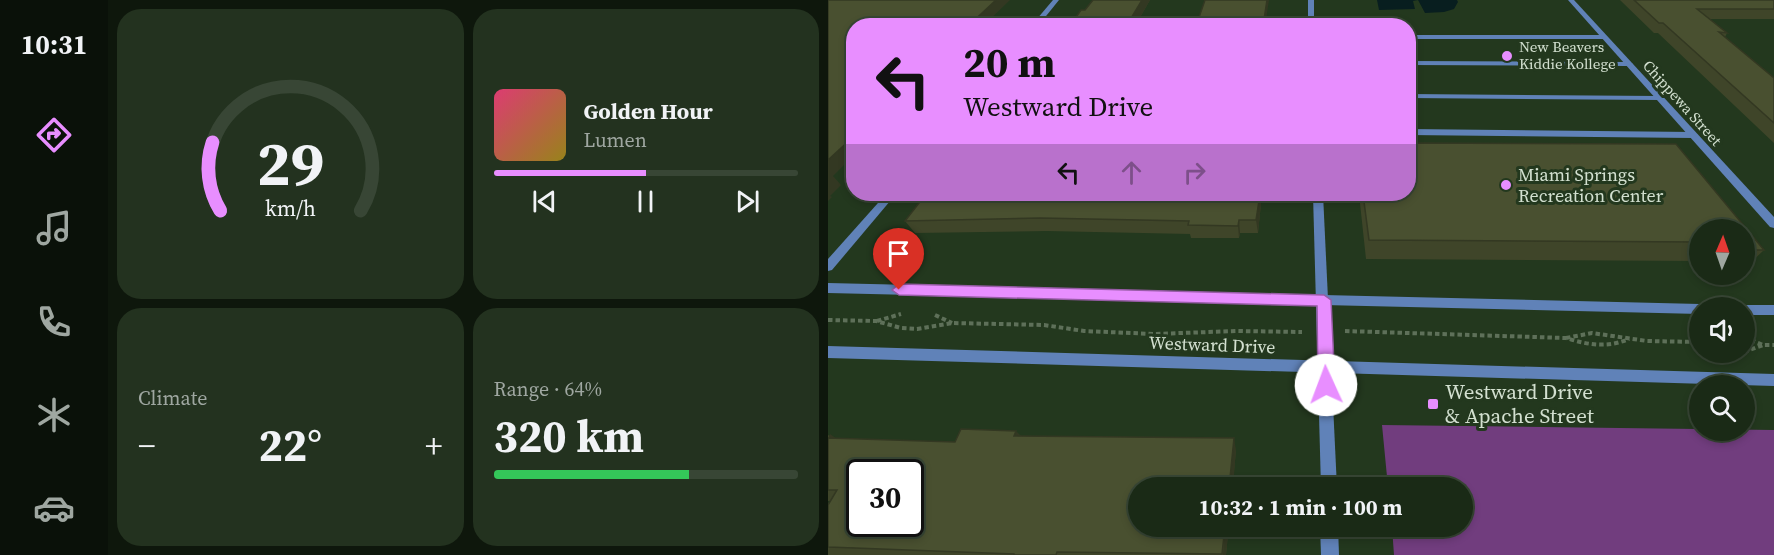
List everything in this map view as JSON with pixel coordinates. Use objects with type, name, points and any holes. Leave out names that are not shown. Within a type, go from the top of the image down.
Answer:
[{"type":"street","points":[[1041,18],[1056,0]]},
{"type":"street","points":[[1311,0],[1311,18]]},
{"type":"street","name":"Chippewa Street","points":[[1571,0],[1774,224]]},
{"type":"street","points":[[1416,37],[1604,37]]},
{"type":"street","points":[[1416,63],[1629,64]]},
{"type":"street","points":[[1416,96],[1659,98]]},
{"type":"street","points":[[1416,132],[1692,135]]},
{"type":"street","points":[[828,267],[885,201]]},
{"type":"street","points":[[1318,201],[1324,300],[1329,477]]},
{"type":"street","points":[[828,288],[1689,309]]},
{"type":"street","points":[[1755,310],[1774,310]]},
{"type":"street","name":"Westward Drive","points":[[828,352],[1774,380]]},
{"type":"street","points":[[1329,537],[1330,555]]},
{"type":"path","points":[[828,320],[876,321],[910,313]]},
{"type":"path","points":[[933,314],[952,322]]},
{"type":"path","points":[[876,321],[894,327],[917,329],[933,328],[952,322],[1044,325],[1084,331],[1154,334],[1288,332]]},
{"type":"path","points":[[1348,331],[1566,338],[1599,346],[1617,344],[1629,339]]},
{"type":"path","points":[[1566,338],[1578,334],[1601,332],[1629,339],[1689,342]]},
{"type":"path","points":[[1755,342],[1763,345]]},
{"type":"path","points":[[1755,348],[1774,345]]},
{"type":"shaded area","points":[[1382,425],[1689,429],[1689,441],[1755,441],[1755,430],[1774,430],[1774,555],[1394,555],[1393,537],[1473,537],[1473,477],[1387,477]]},
{"type":"water","points":[[1377,0],[1418,0],[1413,1],[1415,9],[1379,10]]},
{"type":"water","points":[[1418,0],[1457,0],[1458,2],[1454,9],[1425,13]]},
{"type":"building","points":[[828,0],[996,0],[977,18],[846,18],[846,143],[828,160]]},
{"type":"building","points":[[1093,0],[1142,0],[1131,18],[1076,18],[1081,10],[1085,10]]},
{"type":"building","points":[[1205,0],[1267,0],[1264,18],[1199,18]]},
{"type":"building","points":[[1634,0],[1774,0],[1774,9],[1697,9],[1727,33],[1719,32],[1774,78],[1774,123],[1663,23],[1659,23]]},
{"type":"building","points":[[1416,143],[1676,144],[1738,219],[1689,219],[1689,242],[1369,240],[1364,201],[1416,201]]},
{"type":"building","points":[[921,201],[1259,201],[1256,220],[1239,220],[1238,226],[1188,225],[1189,221],[1040,218],[905,221]]},
{"type":"building","points":[[1755,239],[1764,250],[1755,250]]},
{"type":"building","points":[[961,429],[1016,431],[1014,436],[1234,438],[1230,477],[1128,477],[1128,537],[1224,537],[1222,554],[1057,552],[1056,555],[1014,555],[828,547],[828,505],[837,490],[828,490],[828,438],[955,442]]},
{"type":"place","name":"New Beavers Kiddie Kollege","points":[[1507,56]]},
{"type":"place","name":"Miami Springs Recreation Center","points":[[1506,185]]},
{"type":"place","name":"Westward Drive & Apache Street","points":[[1433,404]]},
{"type":"route","points":[[899,290],[1324,300],[1326,385]]}]
